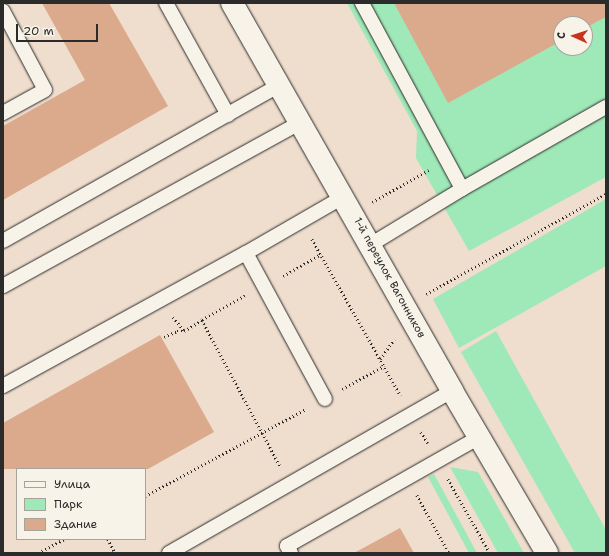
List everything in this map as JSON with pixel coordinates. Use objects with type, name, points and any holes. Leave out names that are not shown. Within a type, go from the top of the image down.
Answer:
[{"type":"street","name":"1-й переулок Вагонников","points":[[232,3],[452,391],[547,553]]},
{"type":"lane","points":[[166,3],[228,115]]},
{"type":"lane","points":[[362,3],[462,189]]},
{"type":"lane","points":[[3,11],[45,90],[3,113]]},
{"type":"lane","points":[[3,241],[278,86]]},
{"type":"lane","points":[[370,245],[462,189],[606,107]]},
{"type":"lane","points":[[3,286],[300,123]]},
{"type":"lane","points":[[3,386],[246,253],[343,197]]},
{"type":"lane","points":[[246,253],[325,399]]},
{"type":"lane","points":[[169,553],[452,391]]},
{"type":"lane","points":[[291,553],[287,546],[480,437]]},
{"type":"path","points":[[405,306],[606,194]]},
{"type":"path","points":[[164,337],[177,331],[184,331],[321,254]]},
{"type":"path","points":[[202,320],[290,484]]},
{"type":"path","points":[[380,359],[398,336]]},
{"type":"path","points":[[146,495],[262,433]]},
{"type":"path","points":[[408,478],[449,553]]},
{"type":"path","points":[[38,553],[62,540]]},
{"type":"path","points":[[108,540],[115,553]]},
{"type":"green space","points":[[347,3],[606,3],[606,177],[469,251],[416,158],[417,131]]},
{"type":"green space","points":[[606,199],[606,266],[459,348],[433,299]]},
{"type":"green space","points":[[496,331],[606,530],[606,553],[575,553],[461,352]]},
{"type":"green space","points":[[450,467],[478,472],[524,553],[498,553]]},
{"type":"green space","points":[[434,474],[477,553],[469,553],[428,477]]},
{"type":"building","points":[[42,3],[109,3],[168,106],[3,200],[3,126],[85,80]]},
{"type":"building","points":[[394,3],[606,3],[606,17],[593,24],[593,16],[553,16],[553,45],[448,103]]},
{"type":"building","points":[[160,335],[214,432],[148,469],[3,469],[3,423]]},
{"type":"building","points":[[400,528],[414,553],[354,553]]}]
